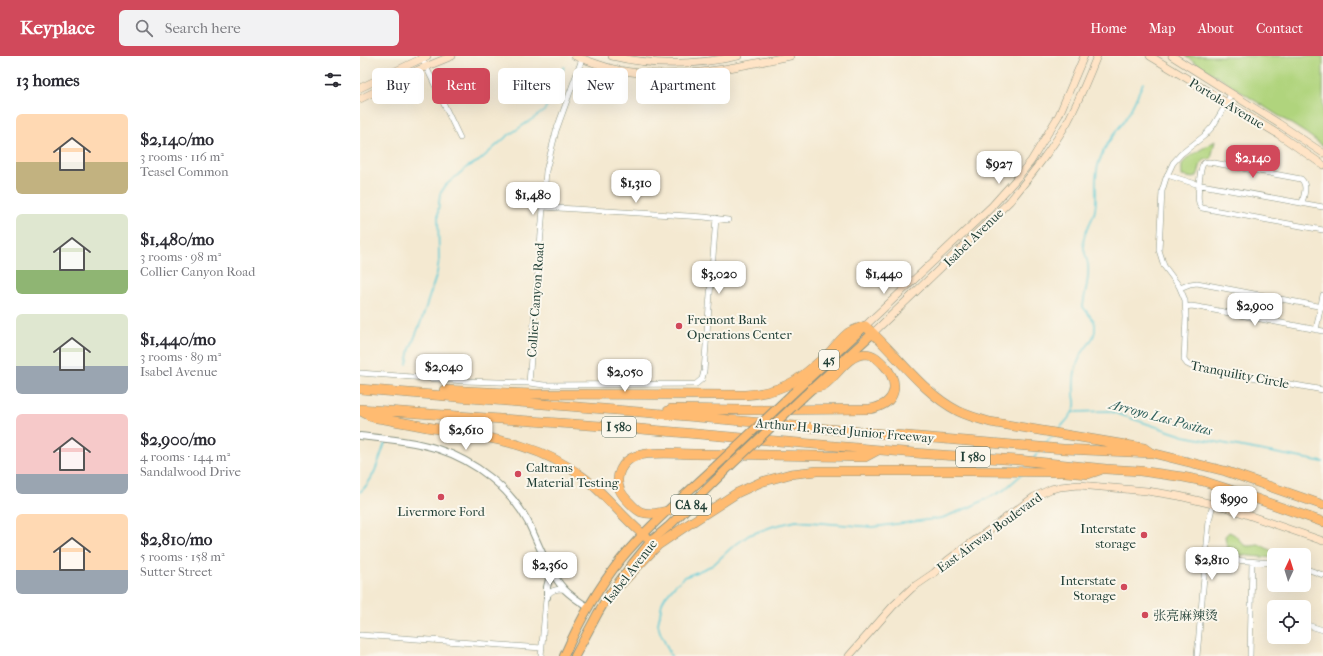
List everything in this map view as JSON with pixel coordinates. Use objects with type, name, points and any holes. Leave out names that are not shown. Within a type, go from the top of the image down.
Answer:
[{"type":"highway","points":[[395,392],[404,389],[533,394],[745,395],[764,393],[792,384],[849,332],[865,326],[873,332],[928,390],[947,405],[958,411],[978,419],[1144,448],[1152,453]]},
{"type":"highway","name":"Isabel Avenue","points":[[564,656],[576,627],[605,580],[621,559],[668,511],[865,326]]},
{"type":"highway","name":"Isabel Avenue","points":[[575,656],[598,613],[616,586],[651,541],[669,526],[812,388],[873,332]]},
{"type":"highway","points":[[664,414],[671,409],[870,409],[884,405],[889,400],[894,388],[894,381],[886,367],[874,356],[863,354],[852,359],[823,385],[812,388]]},
{"type":"highway","name":"Arthur H. Breed Junior Freeway","points":[[360,389],[1063,449],[1152,453],[1225,471],[1323,505]]},
{"type":"highway","points":[[360,410],[372,417],[510,442],[545,454],[565,464],[584,478],[603,494],[643,535],[651,541]]},
{"type":"highway","name":"Arthur H. Breed Junior Freeway","points":[[360,410],[629,428],[1140,471],[1203,481],[1323,522]]},
{"type":"highway","points":[[668,511],[653,514],[641,512],[626,499],[618,484],[620,472],[626,462],[638,455],[716,454],[865,457],[878,450]]},
{"type":"highway","points":[[616,586],[621,584],[658,545],[737,493],[761,482],[790,474],[817,471],[1065,472],[1088,474],[1106,469]]},
{"type":"main road","points":[[360,99],[452,56]]},
{"type":"main road","points":[[575,56],[583,57],[618,70],[659,74],[687,74],[714,71],[790,56]]},
{"type":"main road","points":[[612,56],[648,62],[687,63],[712,61],[738,56]]},
{"type":"main road","name":"Isabel Avenue","points":[[865,326],[992,206],[1031,161],[1059,115],[1084,56]]},
{"type":"main road","name":"Isabel Avenue","points":[[873,332],[1010,201],[1023,185],[1046,155],[1068,121],[1097,56]]},
{"type":"main road","name":"Portola Avenue","points":[[1150,56],[1291,142],[1323,165]]},
{"type":"main road","name":"Portola Avenue","points":[[1172,56],[1323,153]]},
{"type":"main road","points":[[360,88],[423,57]]},
{"type":"main road","name":"East Airway Boulevard","points":[[849,656],[905,594],[1015,510],[1034,497],[1046,491],[1060,487],[1079,485],[1163,493],[1213,504],[1323,541]]},
{"type":"street","points":[[423,57],[426,67],[460,138]]},
{"type":"street","name":"Collier Canyon Road","points":[[529,383],[546,171],[551,145],[583,57]]},
{"type":"street","name":"Tranquility Circle","points":[[1233,94],[1209,131],[1173,163],[1167,175],[1161,196],[1159,250],[1164,266],[1184,296],[1186,307],[1184,361],[1188,365],[1323,390]]},
{"type":"street","points":[[1302,203],[1305,185],[1301,179],[1209,162],[1202,166],[1198,202],[1204,208],[1323,230]]},
{"type":"street","points":[[1167,175],[1199,184],[1323,207]]},
{"type":"street","points":[[542,207],[728,220]]},
{"type":"street","points":[[360,373],[464,381],[529,383],[544,385],[692,384],[699,382],[702,379],[704,371],[716,218]]},
{"type":"street","points":[[1180,288],[1197,283],[1322,307]]},
{"type":"street","points":[[1316,330],[1322,307],[1323,295]]},
{"type":"street","points":[[1186,307],[1198,307],[1323,331]]},
{"type":"street","points":[[360,436],[418,444],[438,449],[457,456],[475,466],[492,479],[514,500],[527,520],[551,572],[564,589],[588,608]]},
{"type":"street","points":[[1198,656],[1209,521],[1213,504]]},
{"type":"street","points":[[1206,558],[1267,563]]},
{"type":"street","points":[[1250,656],[1252,562]]},
{"type":"street","points":[[1311,571],[1323,575]]},
{"type":"street","points":[[541,656],[547,587],[551,572]]},
{"type":"street","points":[[547,597],[551,592],[557,589],[564,589]]},
{"type":"street","points":[[1311,626],[1323,630]]},
{"type":"street","points":[[360,635],[542,648]]},
{"type":"green space","points":[[1185,56],[1323,56],[1323,146],[1307,134]]},
{"type":"green space","points":[[1215,141],[1211,159],[1204,160],[1202,162],[1197,176],[1193,178],[1182,176],[1183,163],[1193,154]]},
{"type":"green space","points":[[1229,532],[1236,536],[1245,545],[1263,546],[1267,548],[1267,557],[1226,554],[1228,546],[1225,536]]},
{"type":"waterway","points":[[407,364],[410,349],[422,319],[437,273],[439,260],[438,213],[440,194],[446,185],[467,167],[479,161],[506,137],[544,111],[564,67]]},
{"type":"waterway","points":[[1059,429],[1073,412],[1075,403],[1074,380],[1076,366],[1095,332],[1094,321],[1083,307],[1088,281],[1088,270],[1083,241],[1095,210],[1097,168],[1101,156],[1127,116],[1143,83]]},
{"type":"waterway","name":"Arroyo Las Positas","points":[[1073,412],[1109,411],[1184,436],[1323,462]]},
{"type":"waterway","name":"Arroyo Las Positas","points":[[1045,444],[1052,436]]},
{"type":"waterway","points":[[360,492],[369,482],[385,443]]},
{"type":"waterway","name":"Arroyo Las Positas","points":[[1034,458],[1039,451]]},
{"type":"waterway","name":"Arroyo Las Positas","points":[[671,656],[658,624],[662,603],[665,597],[675,585],[685,577],[713,565],[731,548],[749,535],[774,526],[796,521],[873,527],[942,518],[970,507],[1004,490],[1021,475]]},
{"type":"place","name":"Fremont Bank Operations Center","points":[[679,326]]},
{"type":"place","name":"Caltrans Material Testing","points":[[518,474]]},
{"type":"place","name":"Livermore Ford","points":[[441,497]]},
{"type":"place","name":"Interstate storage","points":[[1144,535]]},
{"type":"place","name":"Interstate Storage","points":[[1124,587]]},
{"type":"place","name":"张亮麻辣烫","points":[[1145,615]]}]
